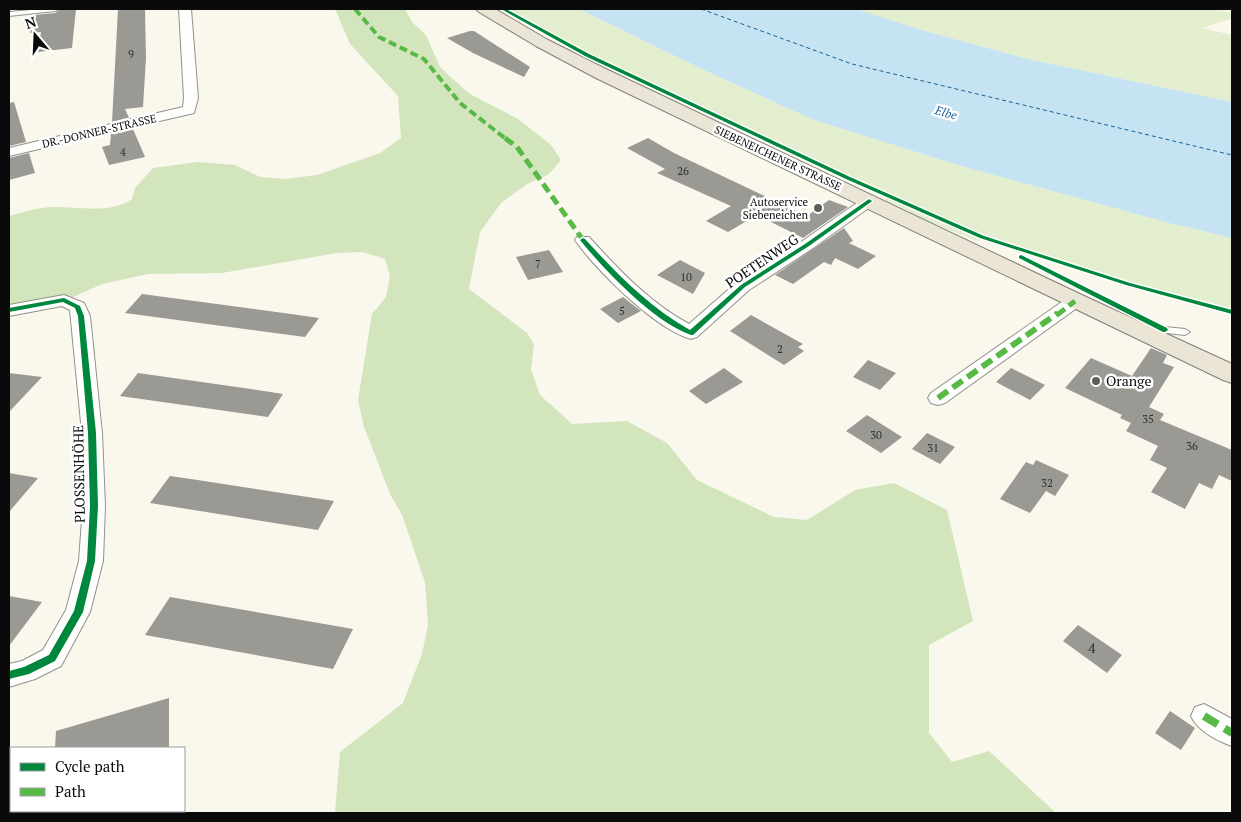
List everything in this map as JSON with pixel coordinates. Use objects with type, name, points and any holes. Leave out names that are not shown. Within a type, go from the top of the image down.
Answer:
[{"type":"main road","name":"SIEBENEICHENER STRASSE","points":[[484,9],[542,43],[602,74],[1075,301],[1232,374]]},
{"type":"street","name":"DR.-DONNER-STRASSE","points":[[9,152],[188,110],[191,98],[185,9]]},
{"type":"street","name":"POETENWEG","points":[[583,240],[621,282],[667,321],[691,333],[743,286],[807,245],[869,201]]},
{"type":"street","name":"PLOSSENHÖHE","points":[[9,310],[64,300],[78,307],[81,316],[92,433],[94,506],[91,561],[78,612],[52,658],[26,671],[9,675]]},
{"type":"street","points":[[938,398],[1075,301]]},
{"type":"street","points":[[1204,716],[1232,733]]},
{"type":"lane","points":[[9,14],[55,9]]},
{"type":"lane","points":[[1157,339],[1165,330],[1185,332]]},
{"type":"green space","points":[[335,9],[405,9],[412,22],[426,35],[440,67],[470,94],[518,119],[551,145],[561,160],[549,174],[527,184],[501,203],[480,232],[469,289],[527,333],[534,344],[531,369],[540,395],[572,424],[627,421],[667,443],[697,480],[774,517],[807,520],[855,490],[894,483],[947,510],[973,621],[929,645],[929,733],[952,762],[989,751],[1056,813],[335,813],[340,752],[403,703],[422,654],[428,625],[425,582],[402,515],[390,494],[364,427],[358,400],[372,314],[386,297],[390,276],[385,259],[362,252],[337,253],[222,273],[148,274],[102,284],[69,299],[9,306],[9,216],[43,208],[105,208],[124,204],[132,199],[135,188],[153,168],[198,162],[235,165],[260,177],[285,179],[317,175],[380,153],[401,138],[398,96],[350,44]]},
{"type":"green space","points":[[507,9],[579,9],[706,71],[814,120],[961,166],[1169,223],[1232,238],[1232,310],[1127,281],[984,236],[589,54]]},
{"type":"green space","points":[[856,9],[1215,9],[1232,13],[1232,18],[1202,28],[1232,35],[1232,102],[1032,60],[921,30]]},
{"type":"green space","points":[[886,198],[980,240],[977,241],[908,213],[910,211],[885,200]]},
{"type":"water","name":"Elbe","points":[[579,9],[856,9],[921,30],[1032,60],[1232,102],[1232,238],[1169,223],[961,166],[814,120],[706,71]]},
{"type":"building","points":[[60,9],[76,9],[72,48],[38,52],[41,32],[30,33],[34,15],[55,13]]},
{"type":"building","points":[[118,9],[145,9],[146,58],[143,107],[125,109],[129,118],[112,122]]},
{"type":"building","points":[[474,31],[530,67],[524,77],[473,53],[447,38]]},
{"type":"building","points":[[14,102],[26,142],[9,146],[9,103]]},
{"type":"building","points":[[133,129],[145,157],[109,165],[102,147],[110,145],[111,134]]},
{"type":"building","points":[[648,138],[674,153],[807,216],[829,200],[848,207],[803,238],[757,215],[728,232],[706,221],[731,206],[657,173],[665,169],[627,148]]},
{"type":"building","points":[[29,153],[35,173],[9,180],[9,158]]},
{"type":"building","points":[[844,228],[853,241],[849,243],[876,256],[858,269],[835,258],[831,265],[824,262],[793,284],[775,275]]},
{"type":"building","points":[[549,250],[563,272],[528,280],[516,257]]},
{"type":"building","points":[[680,260],[705,273],[693,294],[657,275]]},
{"type":"building","points":[[142,294],[319,318],[305,337],[125,313]]},
{"type":"building","points":[[623,297],[641,311],[618,323],[600,309]]},
{"type":"building","points":[[751,315],[803,344],[798,347],[804,351],[784,365],[730,331]]},
{"type":"building","points":[[1151,348],[1167,355],[1163,363],[1174,367],[1149,407],[1164,414],[1160,420],[1232,450],[1232,481],[1219,475],[1212,489],[1199,483],[1185,509],[1151,492],[1167,468],[1150,460],[1158,446],[1126,431],[1131,423],[1120,418],[1122,415],[1065,388],[1091,358],[1132,376]]},
{"type":"building","points":[[868,360],[896,373],[880,390],[853,377]]},
{"type":"building","points":[[724,368],[743,382],[706,404],[689,391]]},
{"type":"building","points":[[1011,368],[1045,385],[1030,400],[996,382]]},
{"type":"building","points":[[9,373],[42,377],[9,412]]},
{"type":"building","points":[[138,373],[283,394],[268,417],[120,396]]},
{"type":"building","points":[[867,415],[902,437],[881,453],[846,431]]},
{"type":"building","points":[[927,433],[955,447],[940,464],[912,449]]},
{"type":"building","points":[[1036,460],[1069,475],[1055,496],[1046,491],[1030,513],[1000,499],[1026,462],[1033,465]]},
{"type":"building","points":[[9,473],[38,478],[9,512]]},
{"type":"building","points":[[170,476],[334,501],[318,530],[150,503]]},
{"type":"building","points":[[9,596],[42,602],[9,646]]},
{"type":"building","points":[[170,597],[353,629],[333,669],[145,635]]},
{"type":"building","points":[[1078,625],[1122,655],[1107,673],[1063,641]]},
{"type":"building","points":[[169,698],[169,747],[55,747],[56,731]]},
{"type":"building","points":[[1170,711],[1195,728],[1181,750],[1155,733]]},
{"type":"ferry route","points":[[701,9],[852,64],[1232,155]]},
{"type":"marked path","points":[[355,9],[379,37],[424,59],[460,103],[517,147],[583,240]]},
{"type":"marked path","points":[[938,398],[1075,301]]},
{"type":"marked path","points":[[1204,716],[1232,733]]},
{"type":"cycle path","points":[[503,9],[587,55],[848,178],[982,237],[1128,284],[1232,312]]},
{"type":"cycle path","points":[[583,240],[632,292],[660,314],[691,333],[743,286],[807,245],[869,201]]},
{"type":"cycle path","points":[[1021,257],[1165,330]]},
{"type":"cycle path","points":[[9,310],[64,300],[78,307],[81,316],[92,433],[94,506],[91,561],[78,612],[52,658],[26,671],[9,675]]},
{"type":"place","name":"Autoservice Siebeneichen","points":[[818,208]]},
{"type":"place","name":"Orange","points":[[1096,381]]}]
